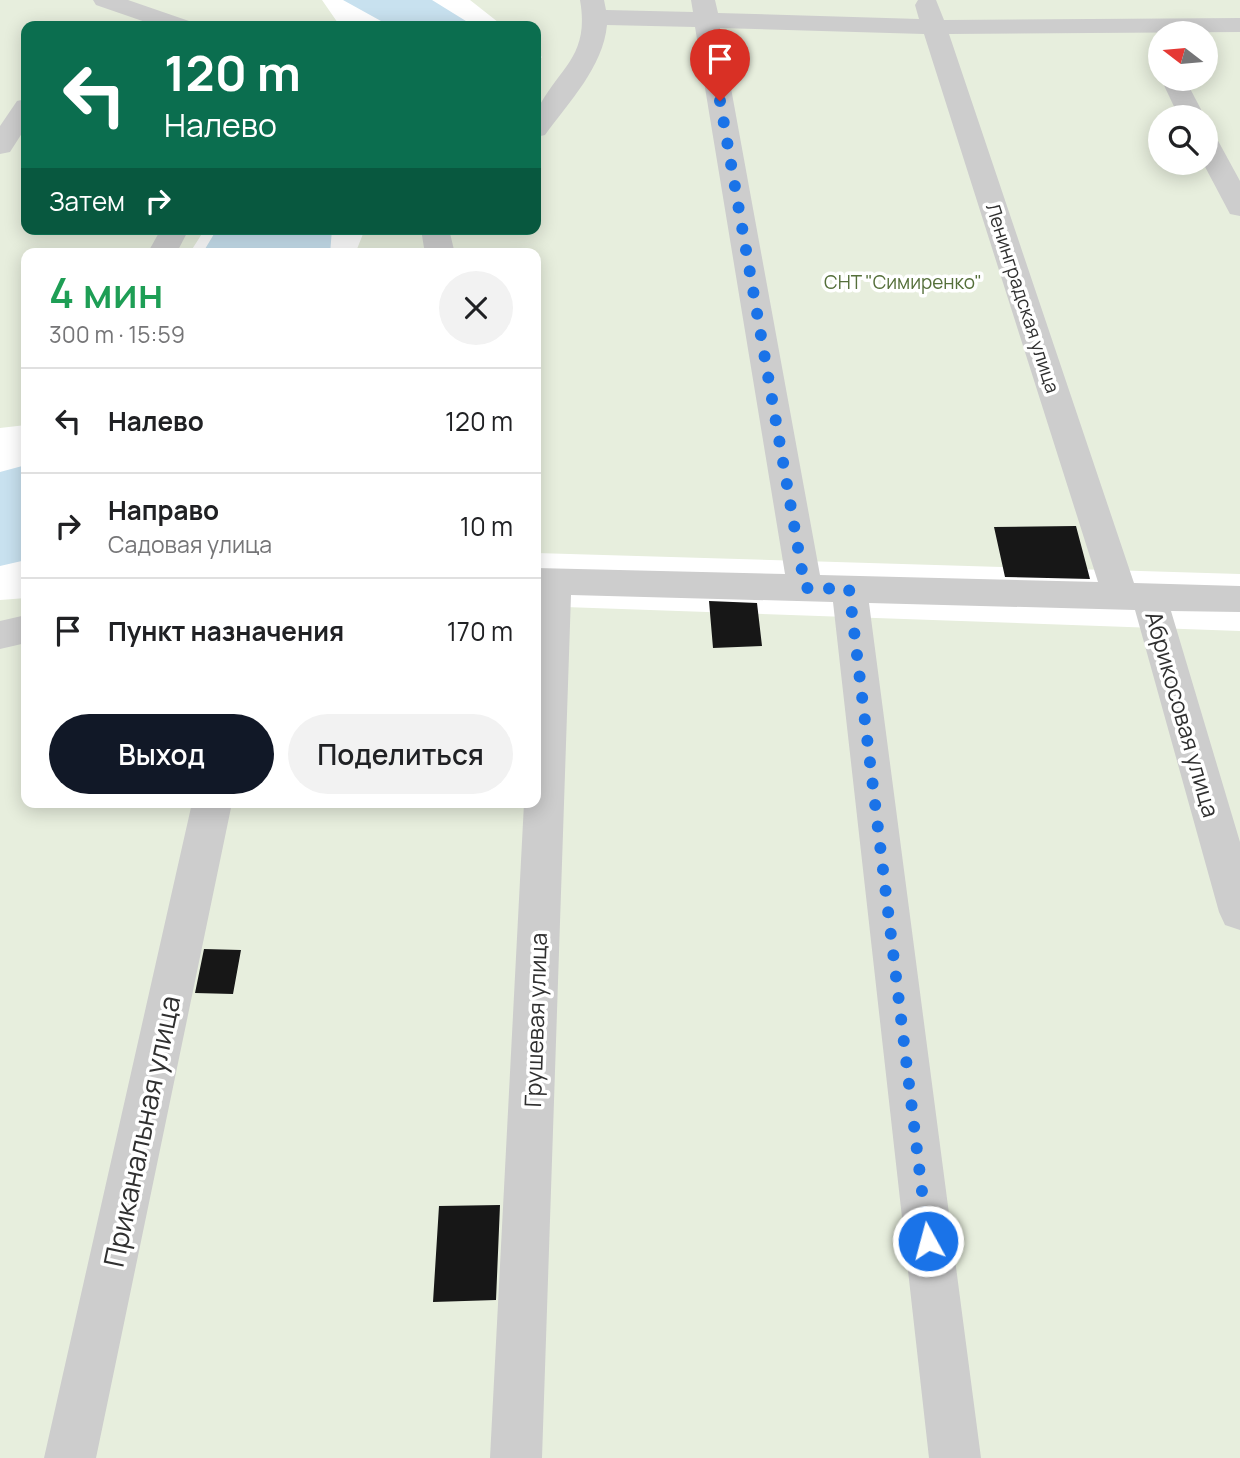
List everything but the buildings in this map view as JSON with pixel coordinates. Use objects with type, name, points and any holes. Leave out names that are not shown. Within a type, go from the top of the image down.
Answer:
[{"type":"street","points":[[1132,0],[1148,32]]},
{"type":"street","points":[[104,7],[160,21]]},
{"type":"street","points":[[541,122],[580,69],[595,9],[930,13],[1148,36]]},
{"type":"street","points":[[704,10],[805,588]]},
{"type":"street","name":"Ленинградская улица","points":[[930,13],[1134,596]]},
{"type":"street","points":[[1218,28],[1240,25]]},
{"type":"street","points":[[0,146],[21,114]]},
{"type":"street","points":[[1218,166],[1240,208]]},
{"type":"street","points":[[545,581],[1240,599]]},
{"type":"street","name":"Грушевая улица","points":[[541,702],[545,581]]},
{"type":"street","points":[[849,589],[955,1458]]},
{"type":"street","name":"Абрикосовая улица","points":[[1134,596],[1240,912]]},
{"type":"street","points":[[0,635],[21,630]]},
{"type":"street","name":"Приканальная улица","points":[[70,1458],[211,808]]},
{"type":"street","name":"Грушевая улица","points":[[516,1458],[537,808]]},
{"type":"green space","points":[[0,0],[322,0],[337,21],[21,21],[21,235],[201,235],[193,248],[21,248],[21,426],[0,428]]},
{"type":"green space","name":"СНТ \"Симиренко\"","points":[[470,0],[1240,0],[1240,574],[541,553],[541,248],[357,248],[363,235],[541,235],[541,21],[497,21]]},
{"type":"green space","points":[[21,598],[21,808],[541,808],[541,606],[1240,631],[1240,1458],[0,1458],[0,600]]},
{"type":"water","points":[[343,0],[432,0],[466,21],[381,21]]},
{"type":"water","points":[[213,235],[332,235],[330,248],[206,248]]},
{"type":"water","points":[[21,466],[21,561],[0,566],[0,472]]},
{"type":"route","points":[[720,101],[805,588],[849,589],[928,1241]]}]
